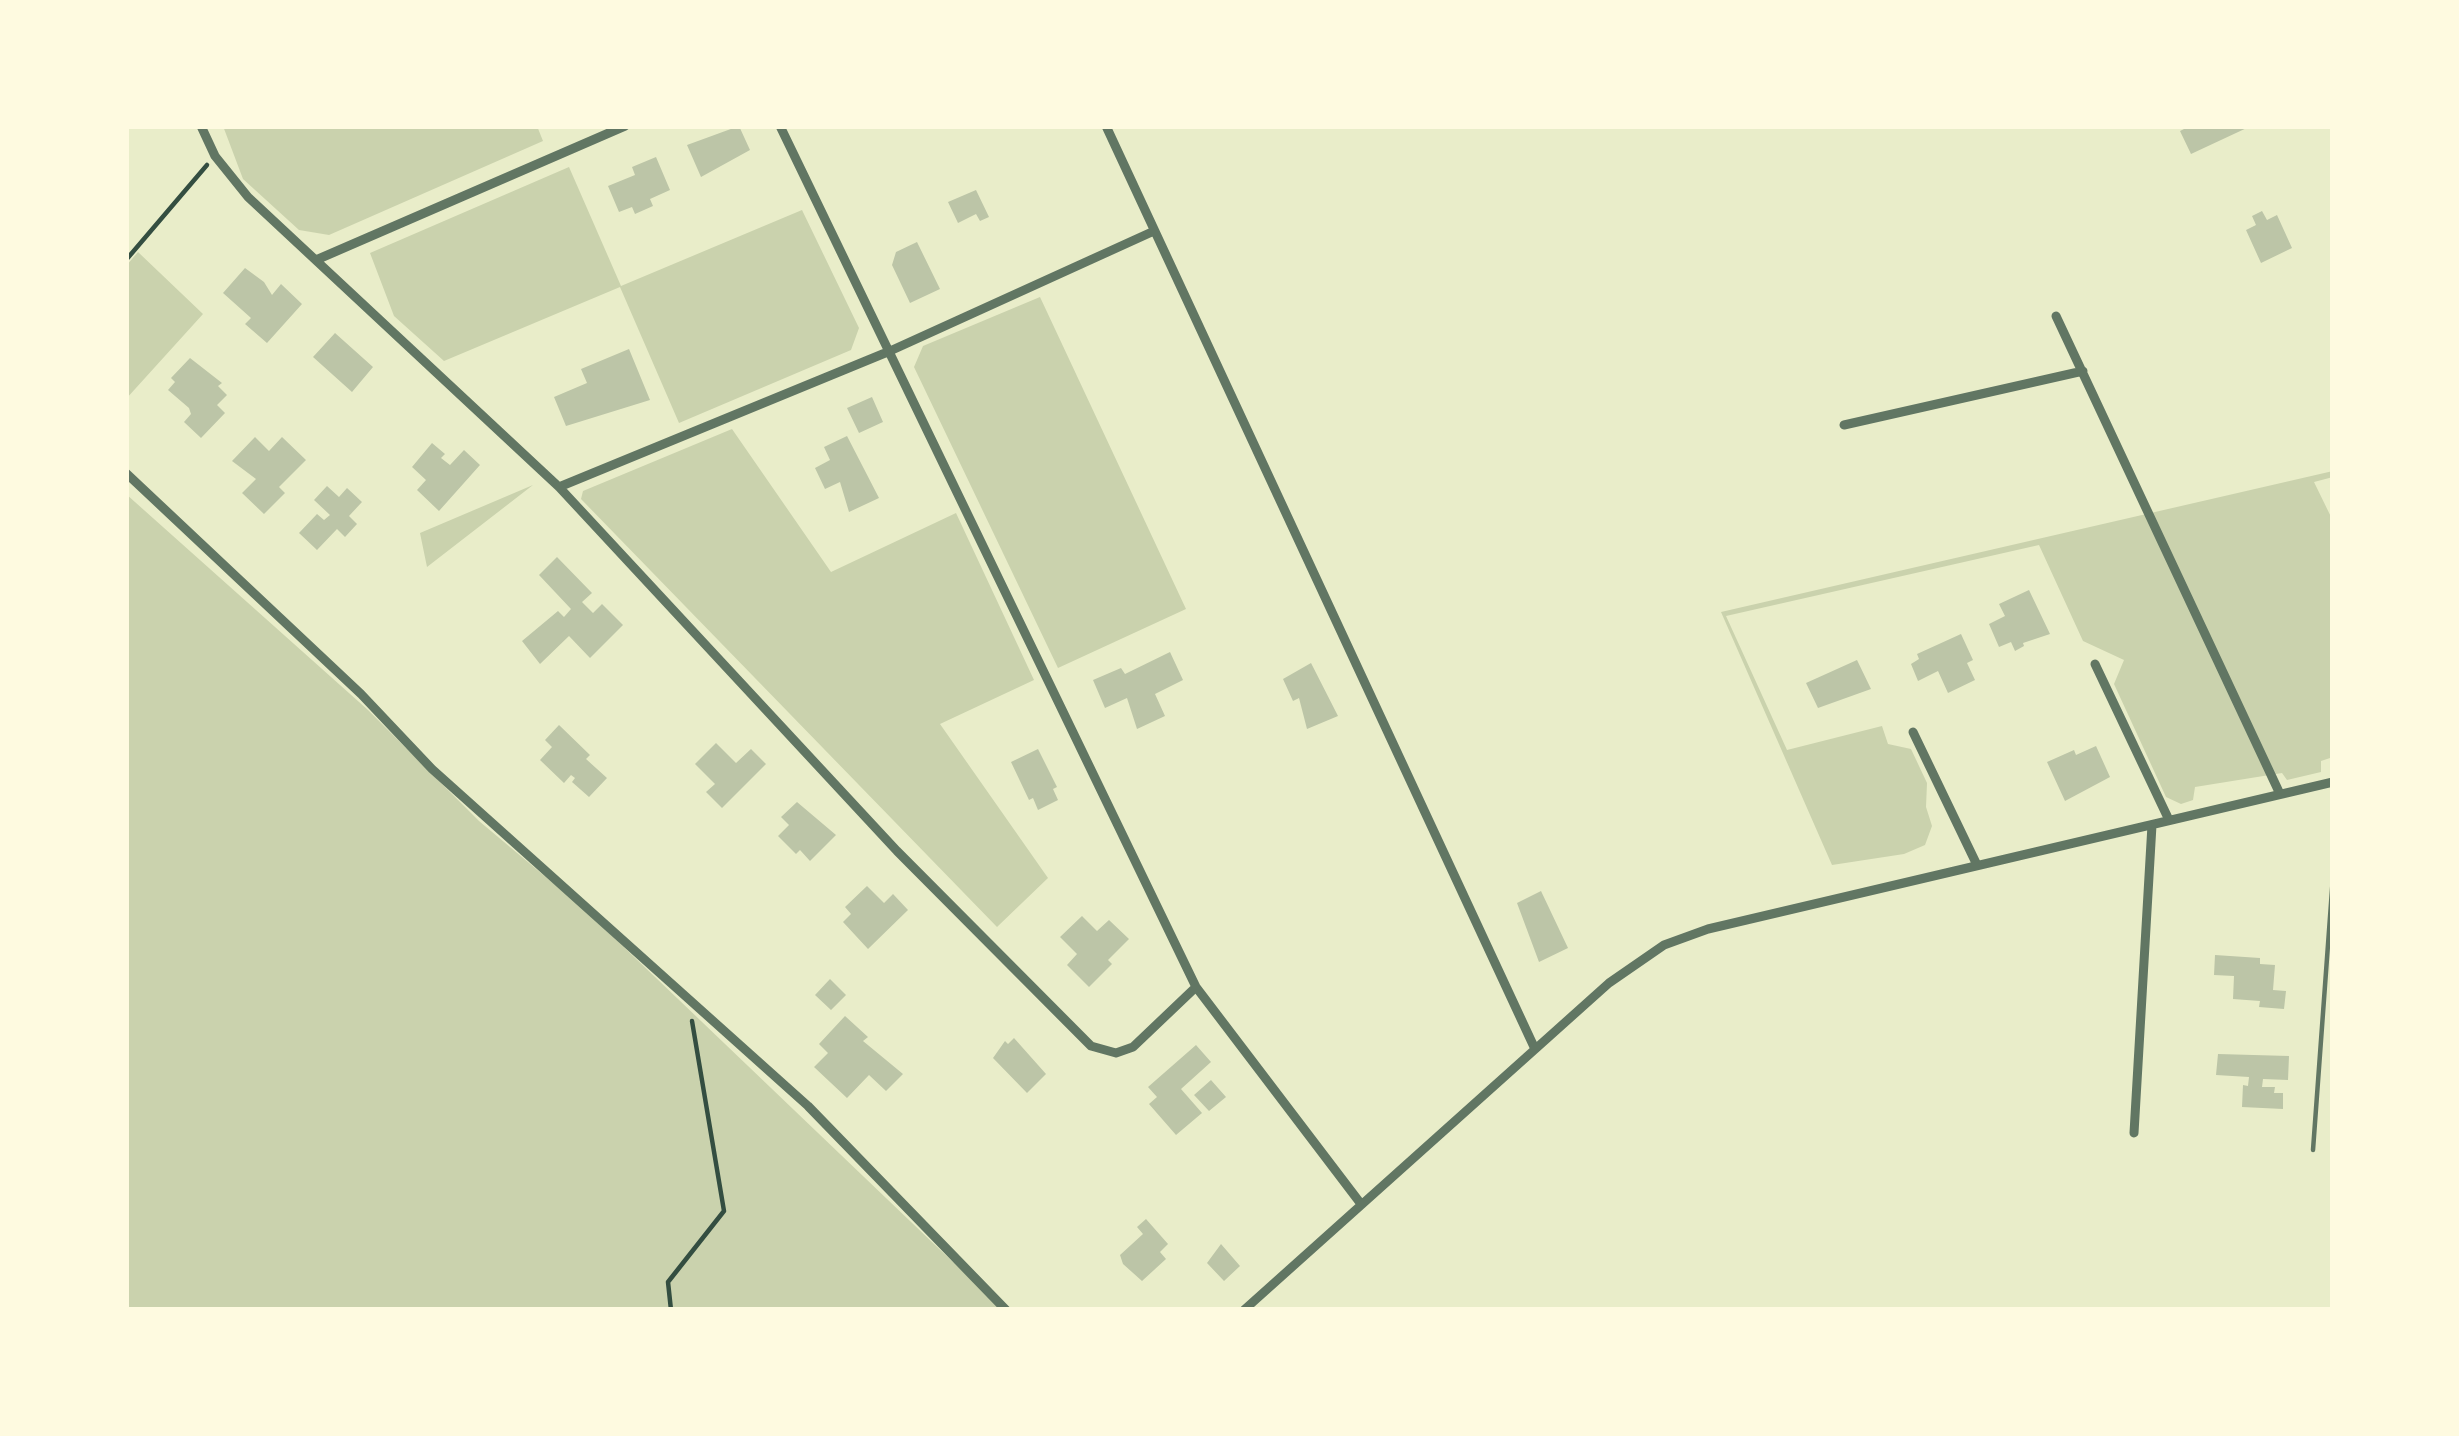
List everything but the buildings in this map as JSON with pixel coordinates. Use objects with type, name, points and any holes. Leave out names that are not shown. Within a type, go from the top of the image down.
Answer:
[{"type":"street","points":[[201,126],[215,156],[248,197],[559,487],[913,867],[1091,1046],[1116,1053],[1148,1034],[1196,987]]},
{"type":"street","points":[[316,260],[625,126]]},
{"type":"street","points":[[780,126],[1196,987],[1361,1204]]},
{"type":"street","points":[[1106,126],[1534,1049]]},
{"type":"street","points":[[559,487],[890,351],[1154,231]]},
{"type":"street","points":[[2056,316],[2281,794]]},
{"type":"street","points":[[1844,425],[2083,371]]},
{"type":"street","points":[[126,473],[361,694],[432,769],[808,1106],[1006,1310]]},
{"type":"street","points":[[2095,664],[2169,820]]},
{"type":"street","points":[[1913,733],[1977,865]]},
{"type":"street","points":[[1244,1310],[1534,1049],[1632,964],[1664,945],[1708,929],[2333,782]]},
{"type":"street","points":[[2134,1133],[2152,825]]},
{"type":"lane","points":[[2313,1150],[2333,876]]},
{"type":"path","points":[[126,260],[215,156]]},
{"type":"path","points":[[671,1310],[668,1282],[724,1211],[688,998]]},
{"type":"green space","points":[[223,126],[537,126],[543,141],[329,235],[299,230],[243,179]]},
{"type":"green space","points":[[569,167],[621,286],[802,210],[859,328],[851,350],[679,423],[620,287],[444,361],[394,316],[370,253]]},
{"type":"green space","points":[[138,252],[203,314],[126,399],[126,266]]},
{"type":"green space","points":[[1040,297],[1186,609],[1058,668],[914,367],[923,346]]},
{"type":"green space","points":[[732,429],[831,572],[956,513],[1034,680],[940,724],[1048,878],[997,927],[581,499],[583,491]]},
{"type":"green space","points":[[2333,471],[2333,477],[2314,482],[2333,521],[2333,757],[2321,761],[2321,772],[2287,780],[2282,773],[2195,787],[2193,800],[2181,804],[2166,797],[2114,684],[2124,660],[2083,641],[2039,545],[1726,616],[1787,750],[1882,726],[1888,744],[1911,749],[1927,783],[1926,807],[1932,826],[1925,845],[1904,854],[1832,865],[1721,612]]},
{"type":"green space","points":[[533,485],[427,567],[420,533]]},
{"type":"green space","points":[[126,494],[368,710],[479,821],[585,910],[1003,1310],[126,1310]]}]
